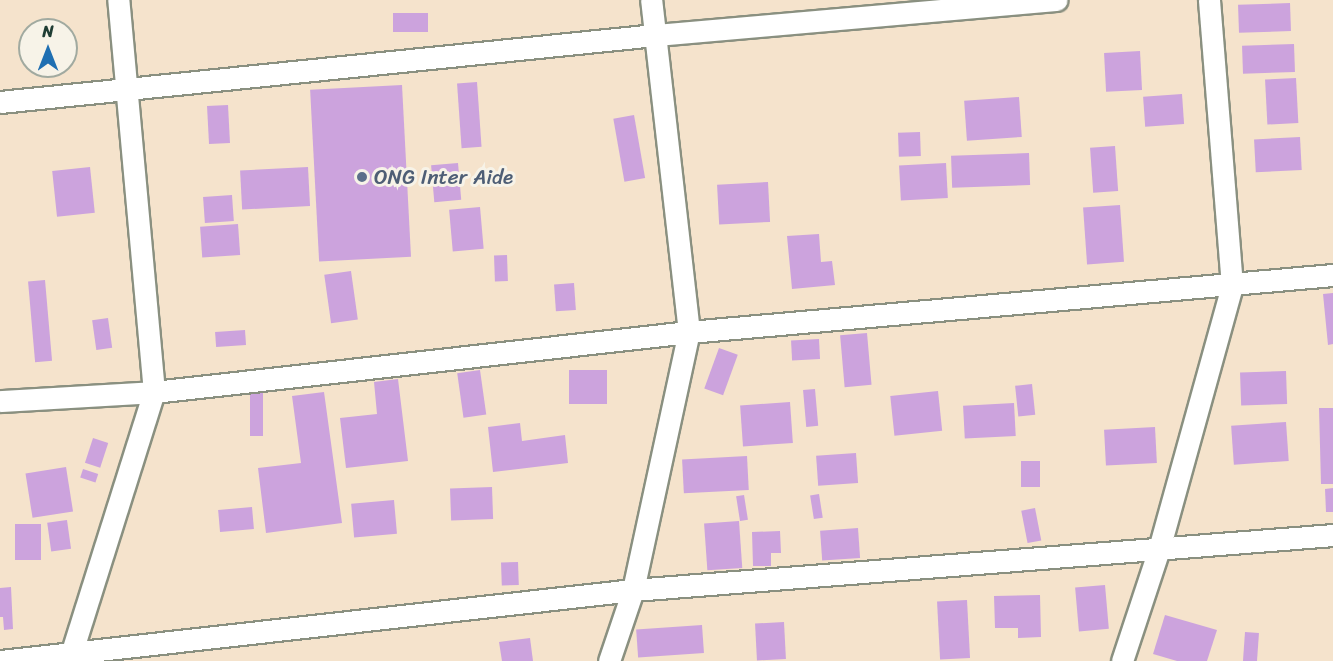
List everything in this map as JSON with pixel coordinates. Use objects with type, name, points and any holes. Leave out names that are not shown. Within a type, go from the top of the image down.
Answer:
[{"type":"street","points":[[70,657],[154,392],[118,0]]},
{"type":"street","points":[[609,661],[633,590],[689,332],[651,0]]},
{"type":"street","points":[[0,102],[655,35],[1056,0]]},
{"type":"street","points":[[1122,661],[1159,549],[1232,286],[1209,0]]},
{"type":"street","points":[[0,401],[154,392],[689,332],[1232,286],[1333,275]]},
{"type":"street","points":[[1,661],[70,657],[633,590],[1333,535]]},
{"type":"building","points":[[1290,3],[1291,31],[1239,33],[1238,5]]},
{"type":"building","points":[[393,13],[428,13],[428,32],[393,32]]},
{"type":"building","points":[[1294,44],[1295,72],[1243,74],[1242,46]]},
{"type":"building","points":[[1140,51],[1142,90],[1106,92],[1104,53]]},
{"type":"building","points":[[1296,78],[1298,123],[1267,125],[1265,80]]},
{"type":"building","points":[[477,82],[482,147],[462,148],[457,83]]},
{"type":"building","name":"ONG Inter Aide","points":[[402,85],[411,257],[319,262],[310,90]]},
{"type":"building","points":[[1182,94],[1184,124],[1145,127],[1143,97]]},
{"type":"building","points":[[1019,97],[1022,137],[967,141],[964,101]]},
{"type":"building","points":[[228,105],[230,143],[209,144],[207,106]]},
{"type":"building","points":[[634,115],[645,178],[624,182],[613,119]]},
{"type":"building","points":[[920,132],[921,156],[899,157],[898,133]]},
{"type":"building","points":[[1300,137],[1302,170],[1256,172],[1254,139]]},
{"type":"building","points":[[1115,146],[1118,191],[1093,193],[1090,148]]},
{"type":"building","points":[[1029,153],[1030,185],[952,188],[951,156]]},
{"type":"building","points":[[458,163],[461,200],[434,202],[431,165]]},
{"type":"building","points":[[946,163],[948,198],[901,200],[899,165]]},
{"type":"building","points":[[90,167],[95,213],[57,217],[52,171]]},
{"type":"building","points":[[308,167],[310,206],[242,210],[240,171]]},
{"type":"building","points":[[768,182],[770,222],[719,225],[717,185]]},
{"type":"building","points":[[232,195],[234,221],[205,223],[203,197]]},
{"type":"building","points":[[1120,205],[1124,262],[1087,264],[1083,208]]},
{"type":"building","points":[[480,207],[484,249],[453,252],[449,210]]},
{"type":"building","points":[[238,224],[240,255],[202,258],[200,227]]},
{"type":"building","points":[[819,234],[821,262],[832,261],[835,285],[792,289],[787,236]]},
{"type":"building","points":[[494,255],[507,255],[508,281],[495,281]]},
{"type":"building","points":[[351,271],[358,320],[331,323],[324,275]]},
{"type":"building","points":[[45,280],[52,361],[35,362],[28,281]]},
{"type":"building","points":[[574,283],[576,310],[556,311],[554,284]]},
{"type":"building","points":[[1333,293],[1333,344],[1328,345],[1323,294]]},
{"type":"building","points":[[108,318],[112,348],[96,350],[92,320]]},
{"type":"building","points":[[245,330],[246,345],[216,347],[215,332]]},
{"type":"building","points":[[867,333],[872,385],[845,387],[840,335]]},
{"type":"building","points":[[819,339],[820,359],[792,360],[791,340]]},
{"type":"building","points":[[719,348],[738,355],[723,395],[704,388]]},
{"type":"building","points":[[480,370],[486,415],[463,418],[457,373]]},
{"type":"building","points":[[569,370],[607,370],[607,404],[569,404]]},
{"type":"building","points":[[1286,371],[1287,404],[1241,406],[1240,373]]},
{"type":"building","points":[[398,379],[408,461],[346,468],[340,418],[377,414],[374,382]]},
{"type":"building","points":[[1032,384],[1035,415],[1018,417],[1015,386]]},
{"type":"building","points":[[815,389],[818,426],[806,427],[803,390]]},
{"type":"building","points":[[938,391],[942,431],[894,436],[890,396]]},
{"type":"building","points":[[324,392],[342,523],[266,533],[258,468],[301,463],[292,396]]},
{"type":"building","points":[[250,393],[263,393],[263,436],[250,436]]},
{"type":"building","points":[[790,402],[793,443],[743,446],[740,405]]},
{"type":"building","points":[[1014,403],[1016,436],[965,439],[963,406]]},
{"type":"building","points":[[1319,408],[1333,408],[1333,484],[1321,484]]},
{"type":"building","points":[[1286,422],[1289,461],[1234,465],[1231,426]]},
{"type":"building","points":[[520,423],[522,441],[565,435],[568,463],[493,472],[488,427]]},
{"type":"building","points":[[1155,427],[1157,463],[1106,466],[1104,430]]},
{"type":"building","points":[[93,438],[108,443],[100,468],[85,463]]},
{"type":"building","points":[[856,453],[858,483],[818,486],[816,456]]},
{"type":"building","points":[[747,456],[749,490],[684,493],[682,459]]},
{"type":"building","points":[[1021,461],[1040,461],[1040,487],[1021,487]]},
{"type":"building","points":[[66,467],[73,511],[33,518],[26,473]]},
{"type":"building","points":[[83,469],[98,474],[95,483],[80,478]]},
{"type":"building","points":[[492,487],[493,519],[451,520],[450,488]]},
{"type":"building","points":[[1333,488],[1333,512],[1326,512],[1325,489]]},
{"type":"building","points":[[819,494],[823,518],[814,519],[810,495]]},
{"type":"building","points":[[744,495],[748,520],[740,521],[736,496]]},
{"type":"building","points":[[394,500],[397,534],[354,538],[351,504]]},
{"type":"building","points":[[252,507],[254,529],[220,532],[218,510]]},
{"type":"building","points":[[1035,508],[1041,540],[1028,543],[1021,511]]},
{"type":"building","points":[[67,520],[71,549],[51,552],[47,523]]},
{"type":"building","points":[[739,521],[742,568],[707,570],[704,523]]},
{"type":"building","points":[[15,524],[41,524],[41,560],[15,560]]},
{"type":"building","points":[[858,528],[860,558],[822,561],[820,531]]},
{"type":"building","points":[[780,531],[781,553],[771,553],[771,566],[753,566],[752,532]]},
{"type":"building","points":[[518,562],[519,585],[502,586],[501,563]]},
{"type":"building","points":[[1105,585],[1109,629],[1079,631],[1075,588]]},
{"type":"building","points":[[11,587],[13,629],[4,630],[3,617],[0,617],[0,588]]},
{"type":"building","points":[[1040,595],[1041,637],[1018,638],[1018,628],[995,628],[994,596]]},
{"type":"building","points":[[967,600],[970,658],[940,659],[937,602]]},
{"type":"building","points":[[1165,615],[1217,630],[1207,661],[1177,661],[1153,654]]},
{"type":"building","points":[[784,622],[786,659],[757,660],[755,624]]},
{"type":"building","points":[[702,625],[704,653],[638,658],[636,630]]},
{"type":"building","points":[[1245,632],[1259,633],[1257,661],[1243,661]]},
{"type":"building","points":[[530,638],[533,661],[502,661],[499,642]]},
{"type":"place","name":"ONG Inter Aide","points":[[362,177]]}]
